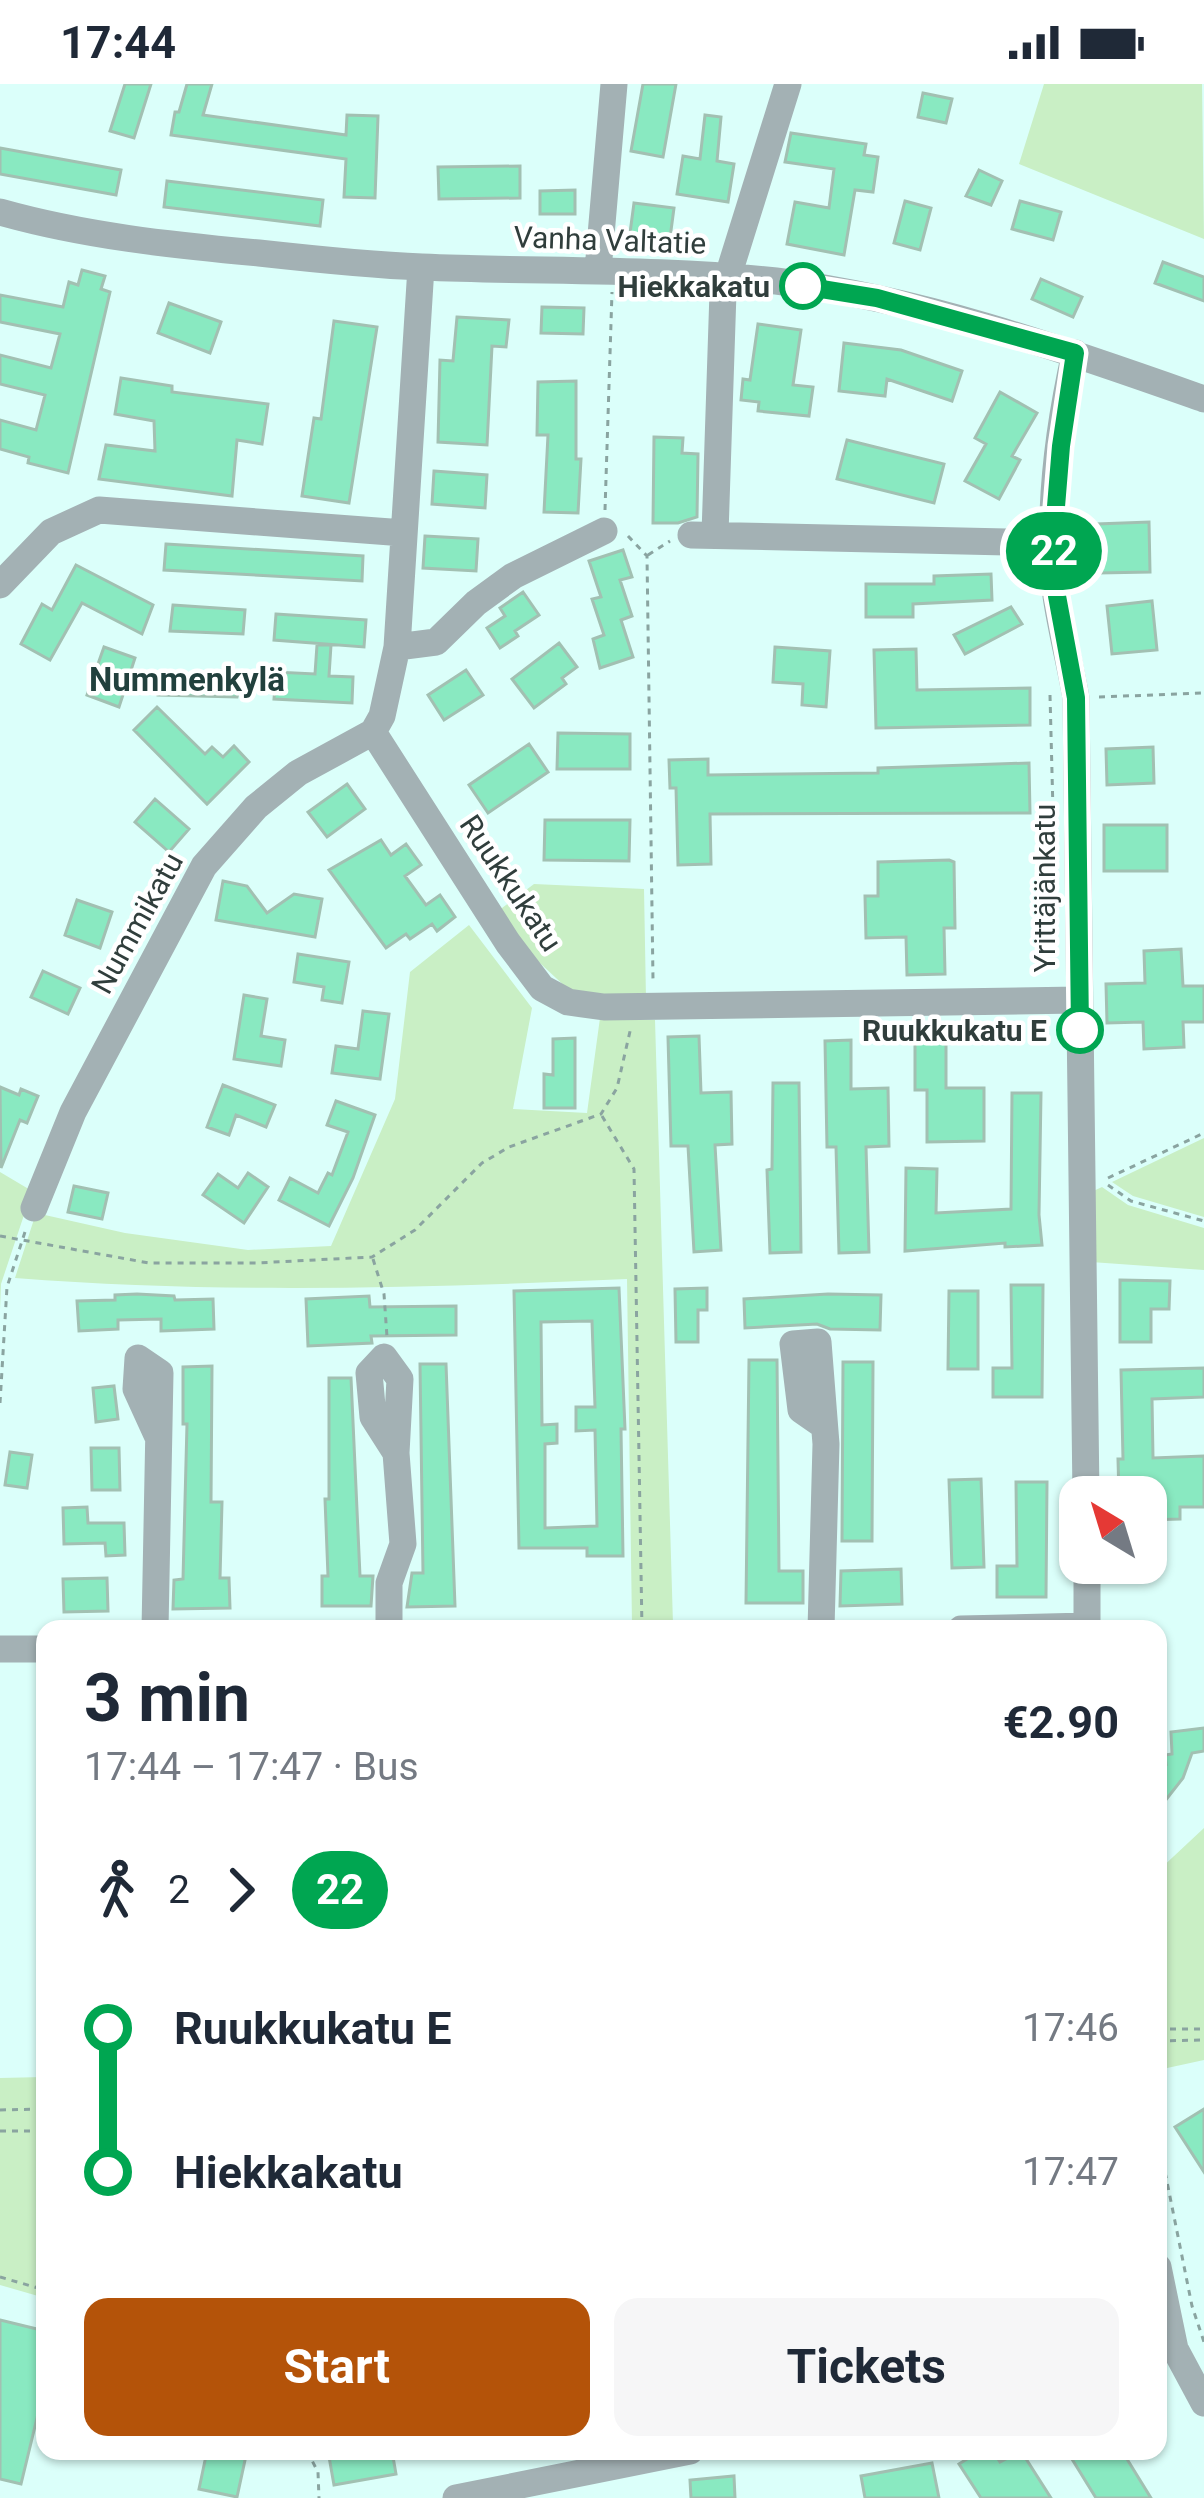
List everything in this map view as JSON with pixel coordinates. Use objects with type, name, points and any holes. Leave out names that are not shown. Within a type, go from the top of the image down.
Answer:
[{"type":"street","points":[[605,280],[614,84]]},
{"type":"street","points":[[788,84],[726,277],[703,535],[1053,543]]},
{"type":"street","name":"Vanha Valtatie","points":[[0,212],[108,237],[420,280],[726,277],[877,298],[1075,353],[1204,399]]},
{"type":"street","points":[[373,732],[382,716],[397,647],[420,280]]},
{"type":"street","name":"Yrittäjänkatu","points":[[1075,353],[1053,543],[1078,1000],[1086,1476]]},
{"type":"street","points":[[0,584],[51,532],[99,510],[404,533]]},
{"type":"street","points":[[397,647],[436,642],[513,576],[604,531]]},
{"type":"street","name":"Ruukkukatu","points":[[373,732],[508,944],[542,988],[568,1002],[644,1006],[1078,1000]]},
{"type":"street","name":"Nummikatu","points":[[34,1208],[73,1112],[204,866],[256,807],[298,773],[373,732]]},
{"type":"street","points":[[384,1357],[400,1379],[396,1453],[403,1544],[389,1583],[389,1620]]},
{"type":"street","points":[[821,1620],[824,1426]]},
{"type":"street","points":[[155,1620],[157,1435]]},
{"type":"street","points":[[1087,1584],[1088,1620]]},
{"type":"street","points":[[0,1649],[36,1649]]},
{"type":"street","points":[[1167,2350],[1204,2342]]},
{"type":"street","points":[[1167,2351],[1204,2403]]},
{"type":"street","points":[[456,2498],[645,2460]]},
{"type":"path","points":[[0,1236],[149,1263],[372,1257],[416,1230],[482,1162],[509,1147],[601,1114],[616,1088],[644,1006],[647,556],[631,536],[604,531],[605,280],[626,291]]},
{"type":"path","points":[[647,556],[664,542],[703,535]]},
{"type":"path","points":[[1063,695],[1204,693]]},
{"type":"path","points":[[601,1114],[634,1169],[642,1620]]},
{"type":"path","points":[[1204,1133],[1101,1181],[1130,1201],[1204,1221]]},
{"type":"path","points":[[0,1403],[7,1286],[34,1208]]},
{"type":"path","points":[[372,1257],[384,1294],[388,1330],[384,1357]]},
{"type":"path","points":[[1167,2029],[1204,2029]]},
{"type":"path","points":[[1167,2041],[1204,2040]]},
{"type":"path","points":[[0,2110],[36,2109]]},
{"type":"path","points":[[0,2131],[36,2131]]},
{"type":"path","points":[[1167,2182],[1204,2342]]},
{"type":"path","points":[[0,2277],[36,2287]]},
{"type":"path","points":[[312,2460],[318,2472],[319,2498]]},
{"type":"green space","points":[[1044,84],[1202,84],[1204,239],[1019,164]]},
{"type":"green space","points":[[534,884],[644,889],[646,999],[571,992],[512,937],[498,911]]},
{"type":"green space","points":[[469,925],[532,1008],[513,1109],[587,1113],[600,1018],[655,1020],[673,1620],[632,1620],[627,1279],[321,1288],[15,1278],[36,1213],[125,1233],[248,1250],[331,1246],[395,1099],[410,972]]},
{"type":"green space","points":[[1204,1138],[1204,1217],[1133,1196],[1112,1182]]},
{"type":"green space","points":[[0,1172],[32,1191],[1,1284],[0,1310]]},
{"type":"green space","points":[[1102,1187],[1128,1205],[1204,1228],[1204,1270],[1091,1262],[1089,1193]]},
{"type":"green space","points":[[1204,1828],[1204,2060],[1167,2068],[1167,1863]]},
{"type":"green space","points":[[36,2077],[36,2295],[0,2285],[0,2078]]},
{"type":"building","points":[[125,84],[151,84],[134,138],[110,131]]},
{"type":"building","points":[[187,84],[212,84],[203,115],[346,135],[347,115],[378,116],[375,198],[344,197],[346,159],[171,135]]},
{"type":"building","points":[[643,84],[676,84],[663,157],[631,151]]},
{"type":"building","points":[[923,93],[952,99],[946,123],[918,117]]},
{"type":"building","points":[[705,115],[721,117],[717,161],[734,164],[728,202],[677,194],[683,156],[700,159]]},
{"type":"building","points":[[791,133],[866,144],[864,155],[878,157],[873,192],[855,190],[844,255],[787,244],[795,202],[829,208],[834,169],[785,162]]},
{"type":"building","points":[[0,148],[121,170],[116,195],[0,174]]},
{"type":"building","points":[[520,166],[520,198],[439,199],[438,167]]},
{"type":"building","points":[[979,170],[1002,181],[991,205],[966,196]]},
{"type":"building","points":[[167,181],[323,200],[320,226],[164,207]]},
{"type":"building","points":[[575,190],[575,214],[540,214],[540,191]]},
{"type":"building","points":[[905,201],[931,208],[920,250],[894,243]]},
{"type":"building","points":[[1020,201],[1061,212],[1053,240],[1012,229]]},
{"type":"building","points":[[634,203],[674,208],[670,238],[630,233]]},
{"type":"building","points":[[1163,262],[1204,277],[1204,301],[1155,283]]},
{"type":"building","points":[[82,270],[105,276],[101,289],[110,292],[68,473],[28,463],[29,457],[0,449],[0,420],[36,430],[45,395],[0,384],[0,355],[51,368],[60,334],[0,322],[0,295],[63,307],[69,282],[78,285]]},
{"type":"building","points":[[1041,279],[1082,297],[1073,317],[1032,299]]},
{"type":"building","points":[[169,303],[221,322],[210,353],[158,333]]},
{"type":"building","points":[[542,307],[584,308],[583,334],[541,333]]},
{"type":"building","points":[[457,317],[509,320],[506,347],[492,346],[487,445],[438,442],[440,360],[453,361]]},
{"type":"building","points":[[334,321],[377,327],[349,503],[302,496],[314,418],[321,419]]},
{"type":"building","points":[[758,324],[801,330],[793,385],[813,387],[809,416],[758,411],[759,402],[741,400],[743,379],[750,380]]},
{"type":"building","points":[[844,343],[901,350],[962,371],[952,401],[887,379],[885,396],[839,391]]},
{"type":"building","points":[[121,378],[172,386],[172,392],[268,404],[262,444],[237,440],[232,496],[99,479],[106,445],[155,451],[154,421],[115,414]]},
{"type":"building","points":[[576,381],[576,459],[581,459],[578,513],[544,512],[548,435],[537,435],[538,382]]},
{"type":"building","points":[[1000,392],[1037,413],[1012,456],[1020,460],[999,499],[965,481],[986,444],[975,438]]},
{"type":"building","points":[[654,437],[683,438],[682,453],[698,454],[697,517],[653,523]]},
{"type":"building","points":[[847,440],[944,464],[934,503],[837,479]]},
{"type":"building","points":[[434,471],[487,475],[485,508],[432,504]]},
{"type":"building","points":[[1149,522],[1150,572],[1099,573],[1097,524]]},
{"type":"building","points":[[425,536],[478,539],[476,571],[423,568]]},
{"type":"building","points":[[166,544],[363,556],[362,581],[164,570]]},
{"type":"building","points":[[623,550],[632,577],[620,580],[632,616],[621,620],[633,657],[600,668],[593,639],[604,635],[592,599],[601,597],[589,561]]},
{"type":"building","points":[[76,565],[153,605],[142,634],[82,603],[50,660],[21,644],[42,604],[52,610]]},
{"type":"building","points":[[991,574],[992,600],[913,604],[913,617],[866,617],[866,584],[934,584],[934,576]]},
{"type":"building","points":[[523,592],[539,615],[500,648],[487,628],[505,616],[500,608]]},
{"type":"building","points":[[1152,601],[1157,650],[1112,654],[1107,606]]},
{"type":"building","points":[[173,605],[245,610],[243,634],[170,631]]},
{"type":"building","points":[[1011,607],[1022,624],[965,654],[954,635]]},
{"type":"building","points":[[276,614],[366,620],[364,647],[274,640]]},
{"type":"building","points":[[559,643],[577,667],[562,678],[566,684],[534,708],[512,679]]},
{"type":"building","points":[[317,645],[331,645],[329,676],[353,677],[352,703],[274,699],[276,672],[315,674]]},
{"type":"building","points":[[104,647],[135,658],[119,707],[87,695]]},
{"type":"building","points":[[775,647],[830,651],[826,707],[802,705],[803,684],[773,682]]},
{"type":"building","points":[[916,649],[917,690],[1030,688],[1030,725],[876,728],[874,650]]},
{"type":"building","points":[[466,670],[483,695],[444,720],[428,695]]},
{"type":"building","points":[[158,673],[205,682],[209,675],[224,675],[224,688],[238,693],[237,697],[158,695]]},
{"type":"building","points":[[157,707],[205,754],[212,747],[223,757],[234,746],[249,762],[207,804],[134,730]]},
{"type":"building","points":[[558,733],[630,734],[630,769],[557,769]]},
{"type":"building","points":[[529,744],[548,772],[488,813],[469,785]]},
{"type":"building","points":[[1153,747],[1154,783],[1107,785],[1106,749]]},
{"type":"building","points":[[708,759],[708,775],[878,773],[878,768],[1029,763],[1030,813],[710,814],[711,864],[678,865],[676,788],[670,788],[669,760]]},
{"type":"building","points":[[347,784],[365,809],[327,837],[308,812]]},
{"type":"building","points":[[155,799],[189,829],[169,852],[135,822]]},
{"type":"building","points":[[545,820],[630,820],[629,861],[544,860]]},
{"type":"building","points":[[1104,825],[1167,825],[1167,871],[1104,871]]},
{"type":"building","points":[[381,840],[391,855],[406,844],[421,865],[405,876],[426,905],[440,895],[455,917],[437,931],[432,924],[386,948],[329,870]]},
{"type":"building","points":[[878,862],[954,862],[955,928],[944,928],[945,974],[907,975],[906,937],[866,938],[865,896],[878,896]]},
{"type":"building","points":[[223,881],[247,886],[267,913],[294,894],[322,899],[315,937],[216,920]]},
{"type":"building","points":[[77,900],[112,912],[100,948],[65,935]]},
{"type":"building","points":[[1181,949],[1183,986],[1204,986],[1204,1022],[1183,1022],[1184,1047],[1144,1049],[1143,1022],[1107,1023],[1106,984],[1145,983],[1144,951]]},
{"type":"building","points":[[298,954],[349,962],[342,1003],[322,1000],[324,987],[294,982]]},
{"type":"building","points":[[43,971],[80,988],[68,1014],[31,997]]},
{"type":"building","points":[[244,995],[267,999],[261,1036],[285,1040],[281,1066],[234,1059]]},
{"type":"building","points":[[363,1011],[389,1014],[380,1079],[332,1073],[336,1046],[358,1049]]},
{"type":"building","points":[[946,1025],[946,1088],[984,1088],[984,1141],[927,1142],[927,1090],[915,1090],[915,1026]]},
{"type":"building","points":[[699,1036],[701,1093],[731,1092],[732,1144],[715,1145],[721,1250],[694,1252],[688,1146],[671,1146],[668,1037]]},
{"type":"building","points":[[575,1038],[575,1108],[544,1108],[544,1074],[553,1075],[553,1039]]},
{"type":"building","points":[[851,1040],[851,1089],[888,1088],[889,1146],[866,1147],[869,1252],[839,1253],[836,1147],[827,1147],[825,1041]]},
{"type":"building","points":[[773,1083],[799,1083],[801,1252],[770,1253],[767,1170],[772,1169]]},
{"type":"building","points":[[223,1085],[275,1105],[266,1127],[236,1115],[229,1135],[207,1127]]},
{"type":"building","points":[[0,1087],[38,1096],[27,1123],[20,1120],[1,1168]]},
{"type":"building","points":[[1012,1093],[1041,1093],[1042,1245],[1005,1247],[1005,1243],[905,1251],[906,1168],[937,1169],[936,1213],[1011,1209]]},
{"type":"building","points":[[336,1101],[375,1115],[353,1178],[329,1226],[279,1200],[290,1178],[318,1193],[328,1173],[332,1175],[348,1132],[327,1125]]},
{"type":"building","points":[[248,1173],[268,1187],[244,1223],[203,1195],[218,1174],[238,1188]]},
{"type":"building","points":[[74,1186],[108,1193],[102,1219],[68,1212]]},
{"type":"building","points":[[1120,1280],[1170,1281],[1169,1309],[1151,1309],[1151,1342],[1120,1342]]},
{"type":"building","points":[[1011,1285],[1043,1285],[1042,1397],[993,1397],[993,1368],[1012,1368]]},
{"type":"building","points":[[619,1288],[625,1429],[621,1429],[623,1556],[587,1556],[587,1548],[519,1548],[514,1291]],"holes":[[[592,1321],[595,1407],[576,1407],[576,1431],[595,1430],[597,1526],[545,1528],[545,1444],[557,1443],[557,1424],[542,1425],[541,1322]]]},
{"type":"building","points":[[707,1288],[707,1310],[698,1310],[698,1342],[676,1342],[675,1289]]},
{"type":"building","points":[[949,1291],[978,1291],[978,1369],[948,1369]]},
{"type":"building","points":[[137,1294],[213,1299],[214,1329],[161,1331],[161,1319],[118,1320],[118,1329],[79,1331],[77,1301]]},
{"type":"building","points":[[881,1295],[880,1330],[830,1329],[817,1324],[745,1328],[744,1299]]},
{"type":"building","points":[[369,1296],[370,1307],[456,1306],[456,1335],[371,1336],[372,1343],[308,1346],[306,1299]]},
{"type":"building","points":[[749,1360],[777,1360],[779,1571],[803,1571],[803,1603],[746,1603]]},
{"type":"building","points":[[843,1362],[873,1362],[872,1541],[842,1541]]},
{"type":"building","points":[[420,1364],[446,1364],[455,1606],[407,1607],[412,1573],[423,1573]]},
{"type":"building","points":[[212,1366],[211,1502],[222,1502],[220,1578],[229,1578],[230,1608],[173,1609],[174,1580],[183,1579],[187,1424],[183,1424],[183,1367]]},
{"type":"building","points":[[1204,1368],[1204,1397],[1152,1399],[1153,1458],[1204,1456],[1204,1507],[1180,1507],[1180,1519],[1167,1519],[1167,1476],[1118,1476],[1118,1459],[1123,1459],[1121,1370]]},
{"type":"building","points":[[329,1378],[351,1378],[360,1576],[373,1576],[371,1606],[322,1606],[322,1576],[328,1576]]},
{"type":"building","points":[[114,1386],[118,1419],[96,1422],[93,1388]]},
{"type":"building","points":[[91,1448],[119,1448],[120,1490],[92,1490]]},
{"type":"building","points":[[10,1452],[32,1455],[27,1488],[5,1485]]},
{"type":"building","points":[[981,1479],[984,1567],[952,1568],[949,1480]]},
{"type":"building","points":[[1016,1482],[1047,1482],[1046,1597],[997,1597],[997,1566],[1017,1566]]},
{"type":"building","points":[[87,1507],[88,1523],[124,1523],[125,1555],[106,1556],[105,1543],[64,1544],[63,1508]]},
{"type":"building","points":[[901,1569],[902,1604],[840,1606],[841,1571]]},
{"type":"building","points":[[107,1578],[108,1611],[64,1612],[63,1579]]},
{"type":"building","points":[[1204,1728],[1204,1751],[1192,1753],[1183,1778],[1167,1798],[1167,1755],[1172,1754],[1171,1732]]},
{"type":"building","points":[[1204,2109],[1204,2172],[1175,2127]]},
{"type":"building","points":[[0,2320],[36,2329],[36,2422],[21,2484],[0,2479]]},
{"type":"building","points":[[205,2460],[245,2460],[237,2497],[199,2489]]},
{"type":"building","points":[[330,2460],[394,2460],[396,2474],[334,2485]]},
{"type":"building","points":[[965,2460],[1027,2460],[1051,2498],[981,2498],[959,2464]]},
{"type":"building","points":[[1073,2460],[1128,2460],[1151,2498],[1096,2498]]},
{"type":"building","points":[[932,2463],[939,2498],[865,2498],[861,2476]]},
{"type":"building","points":[[734,2476],[735,2498],[691,2498],[690,2480]]},
{"type":"bus line","name":"22","points":[[803,286],[877,298],[1075,353],[1053,543],[1057,596],[1076,698],[1080,1030]]},
{"type":"place","name":"Hiekkakatu","points":[[803,286]]},
{"type":"place","name":"Ruukkukatu E","points":[[1080,1030]]},
{"type":"district","name":"Nummenkylä","points":[[187,679]]}]
